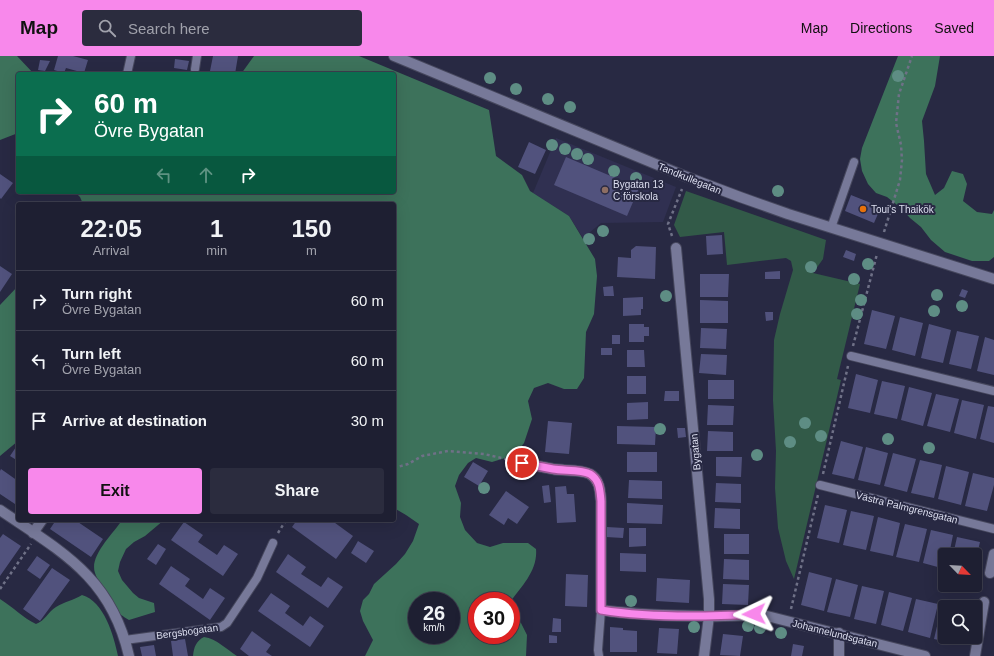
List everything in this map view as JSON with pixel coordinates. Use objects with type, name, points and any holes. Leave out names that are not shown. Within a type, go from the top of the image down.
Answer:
[{"type":"street","name":"Tandkullegatan","points":[[394,56],[687,177],[788,214],[994,279]]},
{"type":"street","name":"Bygatan","points":[[676,248],[709,599],[709,616],[704,656]]},
{"type":"street","points":[[522,463],[552,469],[584,472],[590,474],[596,479],[600,488],[601,501],[601,610]]},
{"type":"street","points":[[0,510],[16,521]]},
{"type":"street","points":[[18,522],[63,554],[89,576],[106,599],[113,612],[125,640],[129,656]]},
{"type":"street","points":[[35,534],[41,522]]},
{"type":"street","points":[[990,573],[994,554]]},
{"type":"street","points":[[975,656],[984,602]]},
{"type":"street","name":"Johannelundsgatan","points":[[601,610],[627,614],[709,616],[754,614],[788,621],[925,656]]},
{"type":"street","points":[[839,634],[839,656]]},
{"type":"lane","points":[[127,72],[131,56]]},
{"type":"lane","points":[[195,68],[197,56]]},
{"type":"lane","points":[[831,228],[854,162]]},
{"type":"lane","points":[[851,356],[994,391]]},
{"type":"lane","name":"Västra Palmgrensgatan","points":[[820,485],[994,529]]},
{"type":"lane","name":"Bergsbogatan","points":[[125,640],[221,627],[227,623],[257,578],[273,543]]},
{"type":"lane","points":[[599,656],[598,650],[601,610]]},
{"type":"path","points":[[788,621],[851,356],[880,243],[900,180],[902,160],[901,145],[896,123],[899,94],[912,56]]},
{"type":"path","points":[[676,248],[668,224],[687,177]]},
{"type":"path","points":[[396,467],[408,464],[422,456],[448,451],[484,454],[522,463]]},
{"type":"path","points":[[273,543],[285,522]]},
{"type":"path","points":[[0,589],[35,534]]},
{"type":"shaded area","name":"Bygatan 13 C förskola","points":[[556,138],[676,187],[663,222],[601,223],[583,238],[569,216],[533,193]]},
{"type":"green space","points":[[0,56],[17,56],[32,72],[16,72],[16,134],[0,140]]},
{"type":"green space","points":[[254,56],[359,56],[489,110],[496,156],[522,175],[530,191],[569,216],[595,259],[597,276],[594,314],[586,332],[584,378],[577,389],[564,389],[548,383],[534,388],[528,401],[532,419],[524,443],[515,455],[492,462],[476,458],[468,463],[459,475],[455,486],[461,503],[460,517],[465,530],[477,543],[490,547],[503,543],[528,543],[536,549],[536,557],[532,571],[518,592],[468,592],[468,644],[520,644],[520,622],[527,635],[526,656],[365,656],[373,640],[363,621],[360,611],[363,600],[369,594],[374,584],[405,554],[413,541],[419,524],[396,509],[396,202],[82,202],[77,194],[396,194],[396,72],[242,72]]},
{"type":"green space","points":[[898,56],[940,56],[935,86],[922,121],[926,174],[935,195],[944,188],[952,171],[963,174],[967,184],[963,201],[977,212],[992,214],[994,210],[994,257],[989,261],[972,261],[945,252],[931,240],[921,227],[901,208],[887,197],[876,193],[868,184],[862,171],[860,159],[862,148]]},
{"type":"green space","points":[[686,191],[826,240],[823,259],[813,273],[860,284],[837,379],[841,380],[794,579],[786,561],[778,528],[775,488],[776,451],[773,400],[774,340],[793,270],[791,261],[786,258],[727,265],[724,232],[680,237],[674,225]]},
{"type":"green space","points":[[16,288],[16,443],[0,456],[0,305]]},
{"type":"green space","points":[[120,522],[162,522],[126,549],[118,571],[122,580],[133,593],[139,598],[154,603],[155,612],[129,620],[121,615],[112,604],[95,573],[95,560],[103,545]]},
{"type":"green space","points":[[82,595],[96,604],[107,620],[118,656],[0,656],[0,599],[36,624],[42,621],[56,607]]},
{"type":"green space","points":[[204,637],[217,642],[237,656],[193,656],[196,645],[199,640]]},
{"type":"building","points":[[58,56],[73,56],[88,60],[84,72],[66,68],[64,72],[54,70]]},
{"type":"building","points":[[213,56],[238,56],[235,72],[210,71]]},
{"type":"building","points":[[175,59],[189,61],[187,70],[174,68]]},
{"type":"building","points":[[40,60],[50,61],[45,71],[38,70]]},
{"type":"building","points":[[529,142],[546,150],[535,174],[518,167]]},
{"type":"building","points":[[566,157],[639,188],[627,216],[554,185]]},
{"type":"building","points":[[0,174],[13,183],[1,199],[0,198]]},
{"type":"building","name":"Toui's Thaikök","points":[[851,195],[881,207],[874,223],[845,211]]},
{"type":"building","points":[[722,235],[723,254],[707,255],[706,236]]},
{"type":"building","points":[[636,246],[656,247],[655,279],[617,277],[618,257],[631,258],[631,250]]},
{"type":"building","points":[[846,250],[856,254],[854,261],[843,257]]},
{"type":"building","points":[[0,266],[12,274],[0,292]]},
{"type":"building","points":[[780,271],[780,279],[765,279],[765,272]]},
{"type":"building","points":[[700,274],[729,274],[728,297],[700,297]]},
{"type":"building","points":[[613,286],[614,296],[604,296],[603,287]]},
{"type":"building","points":[[962,289],[968,291],[965,298],[959,296]]},
{"type":"building","points":[[643,297],[643,309],[641,309],[641,315],[623,316],[623,298]]},
{"type":"building","points":[[700,300],[728,301],[728,323],[700,323]]},
{"type":"building","points":[[872,310],[895,316],[886,349],[864,344]]},
{"type":"building","points":[[765,312],[773,312],[773,320],[766,321]]},
{"type":"building","points":[[900,317],[923,323],[915,356],[892,350]]},
{"type":"building","points":[[629,324],[644,324],[644,327],[649,327],[649,336],[644,336],[644,342],[629,342]]},
{"type":"building","points":[[929,324],[951,330],[943,363],[921,358]]},
{"type":"building","points":[[701,328],[727,329],[726,349],[700,348]]},
{"type":"building","points":[[957,331],[979,336],[971,369],[949,364]]},
{"type":"building","points":[[612,335],[620,335],[620,344],[612,344]]},
{"type":"building","points":[[985,337],[994,340],[994,375],[977,371]]},
{"type":"building","points":[[601,348],[612,348],[612,355],[601,355]]},
{"type":"building","points":[[627,350],[644,350],[645,367],[627,367]]},
{"type":"building","points":[[701,354],[727,355],[726,375],[699,373]]},
{"type":"building","points":[[856,374],[878,380],[870,413],[848,408]]},
{"type":"building","points":[[627,376],[646,376],[646,394],[627,394]]},
{"type":"building","points":[[708,380],[734,380],[734,399],[708,399]]},
{"type":"building","points":[[882,381],[905,386],[897,419],[874,414]]},
{"type":"building","points":[[909,387],[932,393],[923,426],[901,420]]},
{"type":"building","points":[[665,391],[679,391],[679,401],[664,401]]},
{"type":"building","points":[[936,394],[959,399],[950,432],[927,426]]},
{"type":"building","points":[[962,400],[984,405],[976,439],[954,433]]},
{"type":"building","points":[[648,402],[648,419],[627,420],[627,403]]},
{"type":"building","points":[[708,405],[734,406],[733,425],[707,425]]},
{"type":"building","points":[[988,406],[994,407],[994,443],[980,439]]},
{"type":"building","points":[[548,421],[572,423],[569,454],[545,452]]},
{"type":"building","points":[[617,426],[656,427],[655,445],[617,444]]},
{"type":"building","points":[[677,428],[685,428],[686,437],[678,438]]},
{"type":"building","points":[[708,431],[733,432],[733,451],[707,451]]},
{"type":"building","points":[[841,441],[863,447],[854,479],[832,474]]},
{"type":"building","points":[[16,447],[16,460],[10,456]]},
{"type":"building","points":[[866,447],[888,453],[880,485],[858,480]]},
{"type":"building","points":[[627,452],[657,452],[657,472],[627,472]]},
{"type":"building","points":[[893,453],[916,459],[907,492],[884,486]]},
{"type":"building","points":[[716,457],[742,457],[741,477],[716,476]]},
{"type":"building","points":[[920,460],[942,465],[934,498],[911,493]]},
{"type":"building","points":[[473,462],[488,471],[479,486],[464,477]]},
{"type":"building","points":[[946,466],[969,472],[961,505],[938,499]]},
{"type":"building","points":[[1,469],[16,480],[16,505],[0,494]]},
{"type":"building","points":[[973,473],[994,478],[994,485],[987,511],[965,506]]},
{"type":"building","points":[[629,480],[662,481],[662,499],[628,498]]},
{"type":"building","points":[[716,483],[741,484],[741,503],[715,502]]},
{"type":"building","points":[[549,485],[551,502],[544,503],[542,486]]},
{"type":"building","points":[[566,486],[567,494],[574,494],[576,522],[557,523],[555,487]]},
{"type":"building","points":[[506,491],[529,507],[517,524],[508,518],[504,525],[489,515]]},
{"type":"building","points":[[627,503],[663,505],[662,524],[627,523]]},
{"type":"building","points":[[825,505],[847,510],[839,543],[817,538]]},
{"type":"building","points":[[715,508],[740,509],[740,529],[714,528]]},
{"type":"building","points":[[851,511],[874,516],[866,550],[843,545]]},
{"type":"building","points":[[878,517],[900,523],[893,556],[870,551]]},
{"type":"building","points":[[55,522],[78,522],[103,539],[91,557],[50,529]]},
{"type":"building","points":[[184,522],[203,535],[198,542],[217,555],[224,545],[238,554],[223,576],[171,540]]},
{"type":"building","points":[[296,522],[334,522],[353,536],[336,559],[292,527]]},
{"type":"building","points":[[905,524],[927,529],[919,562],[896,557]]},
{"type":"building","points":[[607,527],[624,528],[623,538],[606,537]]},
{"type":"building","points":[[629,528],[646,528],[646,546],[629,547]]},
{"type":"building","points":[[931,530],[953,535],[950,548],[938,548],[938,567],[923,563]]},
{"type":"building","points":[[3,534],[21,546],[0,576],[0,538]]},
{"type":"building","points":[[724,534],[749,534],[749,554],[724,554]]},
{"type":"building","points":[[957,537],[980,542],[979,548],[955,548]]},
{"type":"building","points":[[358,541],[374,551],[366,563],[351,553]]},
{"type":"building","points":[[158,544],[166,549],[156,565],[147,559]]},
{"type":"building","points":[[620,553],[646,554],[646,572],[620,571]]},
{"type":"building","points":[[288,554],[306,567],[301,574],[321,587],[328,577],[343,587],[328,608],[276,572]]},
{"type":"building","points":[[37,556],[50,565],[40,579],[27,570]]},
{"type":"building","points":[[724,559],[749,560],[749,580],[723,579]]},
{"type":"building","points":[[171,566],[190,579],[185,586],[203,599],[210,588],[225,598],[210,620],[159,584]]},
{"type":"building","points":[[52,568],[70,580],[40,621],[23,609]]},
{"type":"building","points":[[809,572],[832,578],[824,611],[801,605]]},
{"type":"building","points":[[566,574],[588,575],[587,607],[565,606]]},
{"type":"building","points":[[657,578],[690,580],[689,603],[656,601]]},
{"type":"building","points":[[836,579],[858,585],[850,617],[827,612]]},
{"type":"building","points":[[723,584],[749,585],[748,605],[722,604]]},
{"type":"building","points":[[862,586],[884,591],[876,624],[854,619]]},
{"type":"building","points":[[889,592],[912,598],[903,631],[881,625]]},
{"type":"building","points":[[271,593],[290,606],[285,613],[303,626],[310,616],[324,626],[310,647],[258,611]]},
{"type":"building","points":[[916,599],[938,604],[930,638],[908,632]]},
{"type":"building","points":[[553,618],[561,619],[561,632],[552,632]]},
{"type":"building","points":[[938,622],[938,640],[934,639]]},
{"type":"building","points":[[610,627],[637,631],[637,652],[610,652]]},
{"type":"building","points":[[659,628],[679,629],[677,654],[657,653]]},
{"type":"building","points":[[252,631],[271,645],[266,652],[272,656],[249,656],[240,649]]},
{"type":"building","points":[[723,634],[743,636],[740,656],[720,655]]},
{"type":"building","points":[[549,635],[557,636],[557,643],[549,643]]},
{"type":"building","points":[[185,639],[188,656],[173,656],[171,641]]},
{"type":"building","points":[[793,644],[804,646],[802,656],[791,656]]},
{"type":"building","points":[[154,645],[156,656],[142,656],[140,647]]},
{"type":"place","name":"Bygatan 13 C förskola","points":[[605,190]]},
{"type":"place","name":"Toui's Thaikök","points":[[863,209]]},
{"type":"route","points":[[522,463],[552,469],[584,472],[590,474],[596,479],[600,488],[601,501],[601,610],[627,614],[709,616],[754,614]]}]
